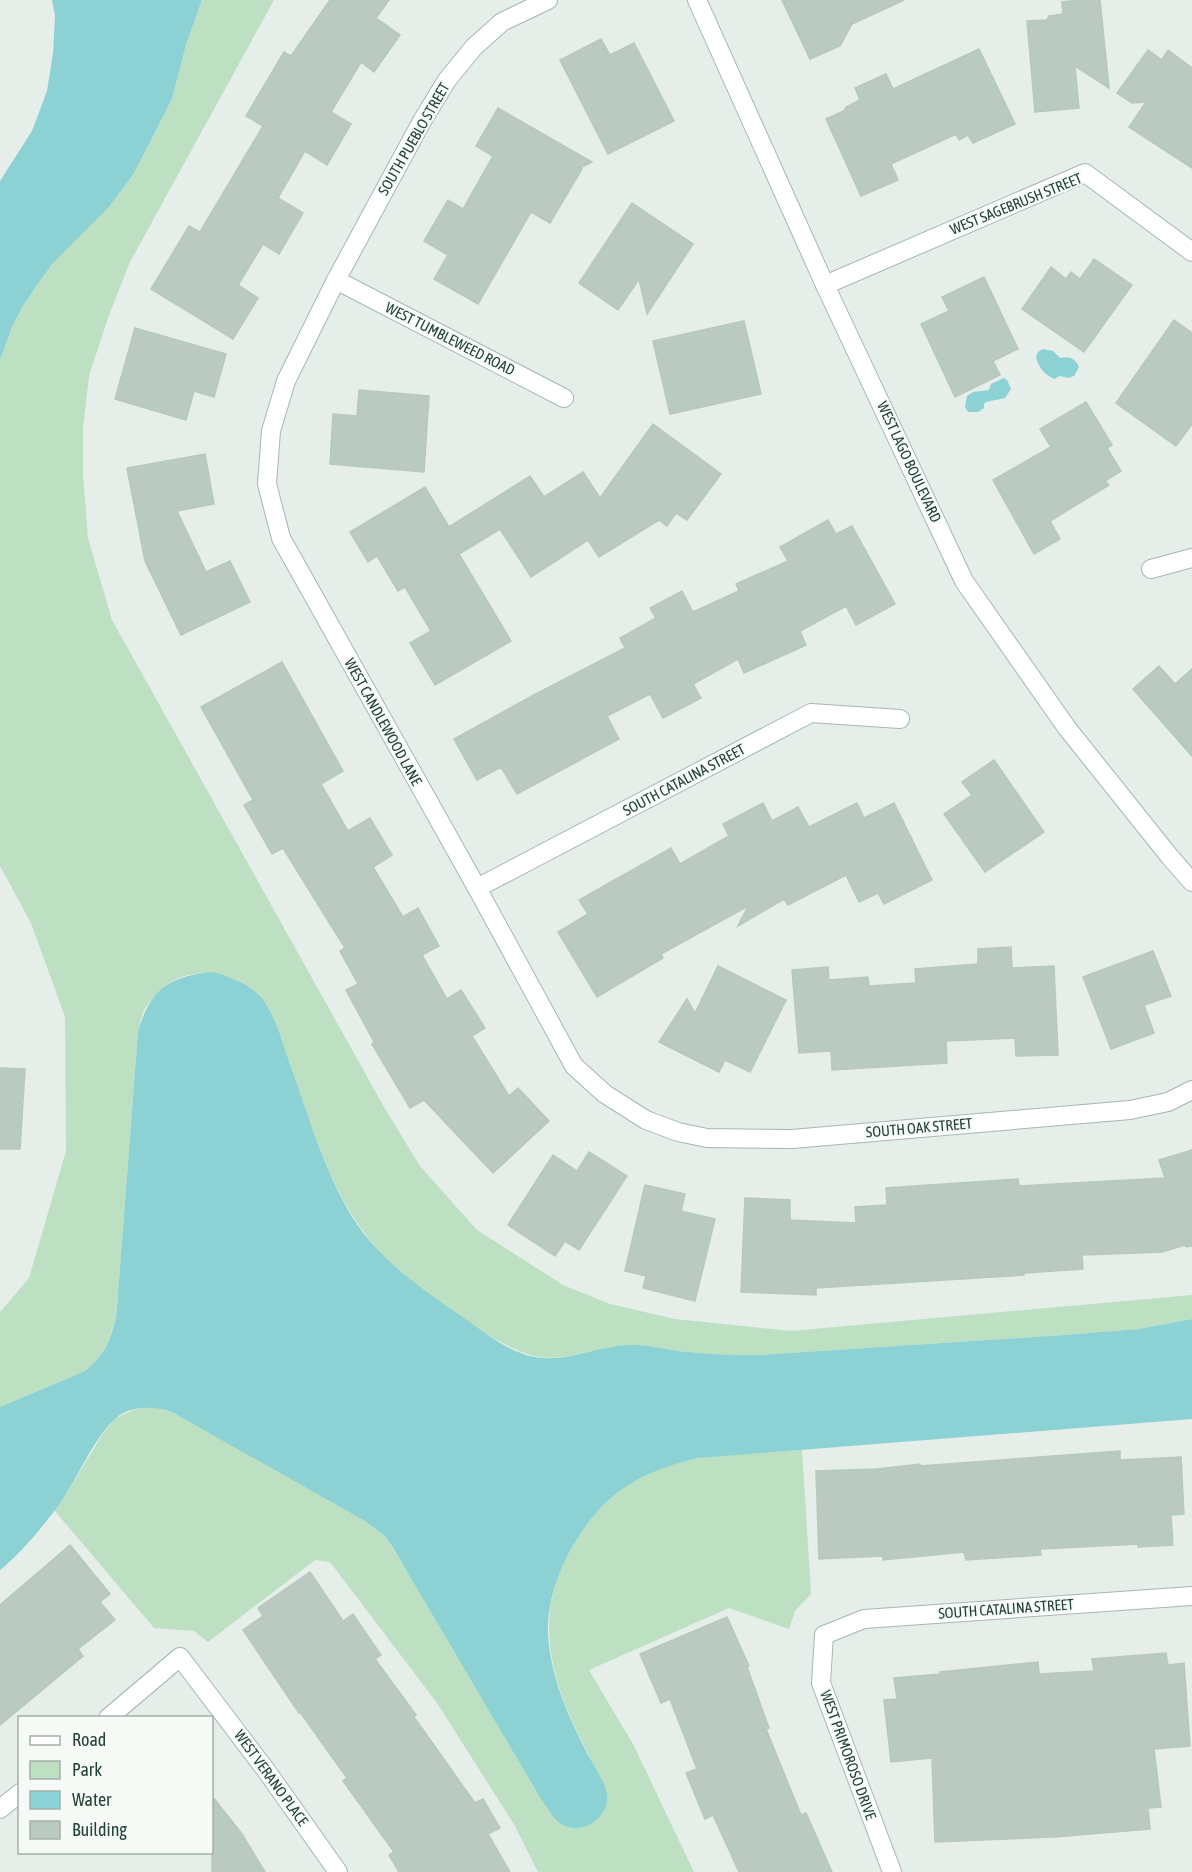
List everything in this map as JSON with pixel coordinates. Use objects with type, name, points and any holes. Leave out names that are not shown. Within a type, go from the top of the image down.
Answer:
[{"type":"street","name":"SOUTH PUEBLO STREET","points":[[336,280],[422,121],[447,81],[474,47],[502,22],[548,0]]},
{"type":"street","name":"WEST LAGO BOULEVARD","points":[[697,0],[825,285],[964,581],[1066,728],[1192,882]]},
{"type":"street","name":"WEST SAGEBRUSH STREET","points":[[825,285],[1085,172],[1192,252]]},
{"type":"street","name":"WEST TUMBLEWEED ROAD","points":[[336,280],[564,398]]},
{"type":"street","name":"WEST CANDLEWOOD LANE","points":[[336,280],[286,381],[271,431],[267,484],[281,538],[574,1066],[605,1094],[646,1120]]},
{"type":"street","points":[[1151,569],[1192,558]]},
{"type":"street","name":"SOUTH CATALINA STREET","points":[[477,888],[811,712],[900,719]]},
{"type":"street","name":"SOUTH OAK STREET","points":[[646,1120],[678,1132],[707,1138],[792,1139],[1130,1110],[1168,1102],[1192,1090]]},
{"type":"street","name":"SOUTH CATALINA STREET","points":[[824,1635],[864,1619],[1192,1596]]},
{"type":"street","name":"WEST PRIMOROSO DRIVE","points":[[824,1635],[821,1683],[892,1872]]},
{"type":"street","name":"WEST VERANO PLACE","points":[[110,1716],[180,1657],[268,1773],[338,1872]]},
{"type":"street","points":[[0,1809],[18,1795]]},
{"type":"green space","points":[[202,0],[274,0],[130,262],[109,315],[89,376],[83,428],[83,474],[88,538],[112,620],[384,1107],[420,1166],[477,1230],[563,1285],[610,1304],[675,1319],[791,1331],[1192,1295],[1192,1319],[1138,1329],[759,1355],[698,1353],[634,1345],[551,1358],[523,1353],[480,1330],[433,1298],[381,1254],[351,1213],[329,1171],[266,1004],[258,994],[235,980],[221,976],[194,974],[169,983],[155,995],[143,1012],[138,1032],[116,1319],[108,1341],[101,1354],[85,1371],[0,1407],[0,1312],[29,1278],[66,1151],[65,1017],[31,923],[0,866],[0,360],[13,325],[35,288],[53,263],[109,207],[133,175],[172,99],[186,45]]},
{"type":"green space","points":[[149,1407],[172,1412],[198,1425],[365,1521],[386,1537],[413,1581],[602,1779],[570,1717],[551,1655],[549,1624],[553,1593],[564,1561],[584,1528],[601,1507],[622,1489],[657,1469],[719,1455],[802,1450],[811,1594],[795,1611],[789,1629],[729,1608],[589,1670],[634,1746],[694,1872],[538,1872],[515,1826],[437,1703],[330,1562],[315,1560],[208,1642],[194,1631],[154,1628],[54,1510],[102,1435],[116,1418],[135,1409]]},
{"type":"water","points":[[52,0],[202,0],[186,45],[172,99],[133,175],[109,207],[53,263],[35,288],[13,325],[0,360],[0,181],[32,131],[47,91],[53,53],[55,16]]},
{"type":"water","points":[[1043,349],[1053,351],[1060,358],[1074,360],[1079,367],[1074,376],[1068,378],[1060,376],[1054,379],[1045,373],[1036,357]]},
{"type":"water","points":[[1004,378],[1011,389],[1005,398],[986,402],[984,408],[978,412],[968,412],[965,407],[967,396],[973,392],[989,390],[991,384]]},
{"type":"water","points":[[213,972],[249,987],[266,1004],[277,1027],[316,1140],[331,1176],[359,1227],[386,1258],[417,1285],[488,1335],[518,1352],[540,1358],[553,1358],[615,1346],[634,1345],[698,1353],[759,1355],[1138,1329],[1192,1319],[1192,1419],[698,1458],[660,1469],[628,1485],[601,1508],[577,1539],[560,1572],[552,1596],[548,1621],[549,1649],[561,1695],[607,1794],[606,1805],[601,1815],[593,1823],[577,1828],[571,1828],[558,1822],[541,1799],[386,1537],[365,1521],[172,1412],[142,1408],[128,1411],[115,1419],[95,1443],[63,1499],[47,1521],[18,1554],[0,1570],[0,1407],[85,1371],[105,1348],[116,1319],[138,1032],[149,1005],[164,987],[184,977]]},
{"type":"building","points":[[330,0],[389,0],[376,18],[400,35],[374,72],[361,62],[331,112],[351,124],[327,165],[305,151],[278,198],[303,213],[279,254],[263,244],[238,285],[258,298],[233,339],[151,289],[189,226],[200,232],[263,126],[246,116],[284,52],[291,56]]},
{"type":"building","points":[[782,0],[904,0],[852,24],[840,46],[810,59]]},
{"type":"building","points":[[1100,0],[1109,88],[1075,66],[1079,108],[1035,112],[1027,21],[1047,20],[1049,16],[1063,14],[1062,2]]},
{"type":"building","points":[[601,39],[610,55],[634,43],[674,121],[608,154],[560,60]]},
{"type":"building","points":[[979,49],[1015,124],[973,143],[968,135],[959,140],[956,134],[891,164],[898,180],[861,196],[826,119],[860,100],[855,88],[886,74],[893,89]]},
{"type":"building","points":[[1148,50],[1162,60],[1168,50],[1192,68],[1192,168],[1129,127],[1146,102],[1132,103],[1117,93]]},
{"type":"building","points":[[498,108],[592,162],[580,168],[582,169],[550,223],[531,212],[478,304],[434,279],[448,255],[424,241],[448,200],[463,209],[493,156],[476,146]]},
{"type":"building","points":[[632,203],[693,244],[647,314],[639,279],[618,310],[579,283]]},
{"type":"building","points":[[1094,259],[1132,285],[1084,352],[1022,309],[1051,267],[1066,279],[1071,272],[1080,279]]},
{"type":"building","points":[[984,277],[1018,349],[993,361],[1000,375],[955,397],[921,324],[949,311],[942,297]]},
{"type":"building","points":[[1174,320],[1192,333],[1192,424],[1176,446],[1116,403]]},
{"type":"building","points":[[744,321],[761,394],[670,414],[653,341]]},
{"type":"building","points":[[135,328],[226,354],[214,397],[194,391],[186,420],[115,399]]},
{"type":"building","points":[[359,390],[429,396],[424,472],[330,464],[333,414],[357,416]]},
{"type":"building","points":[[1086,402],[1112,445],[1107,448],[1121,471],[1105,481],[1109,485],[1050,521],[1060,539],[1034,554],[993,480],[1051,447],[1040,429]]},
{"type":"building","points":[[653,424],[721,474],[687,520],[676,513],[667,526],[659,520],[599,557],[588,540],[531,577],[500,529],[459,554],[511,641],[435,685],[410,643],[431,631],[405,587],[398,591],[377,556],[368,562],[350,532],[425,487],[449,527],[530,476],[544,497],[583,472],[600,498]]},
{"type":"building","points":[[205,454],[214,504],[177,511],[206,572],[230,561],[250,602],[181,635],[145,561],[127,468]]},
{"type":"building","points":[[828,520],[836,534],[852,526],[895,604],[856,625],[846,606],[800,631],[806,645],[744,673],[738,659],[693,684],[701,698],[663,718],[650,694],[607,716],[619,739],[517,794],[501,767],[477,780],[454,739],[625,648],[620,638],[656,618],[650,608],[682,591],[693,612],[739,591],[736,584],[788,561],[780,547]]},
{"type":"building","points":[[282,662],[343,771],[321,784],[348,831],[370,818],[392,855],[373,867],[403,917],[418,908],[439,946],[422,955],[447,999],[461,990],[485,1028],[472,1036],[509,1096],[518,1088],[549,1121],[493,1173],[424,1100],[410,1108],[372,1044],[374,1042],[346,990],[358,984],[340,951],[345,948],[283,848],[272,854],[244,805],[253,800],[201,707]]},
{"type":"building","points":[[1159,666],[1175,684],[1192,669],[1192,756],[1133,689]]},
{"type":"building","points":[[994,760],[1044,832],[985,872],[944,814],[972,795],[962,782]]},
{"type":"building","points":[[763,803],[772,821],[798,807],[809,827],[857,803],[864,818],[894,803],[932,880],[884,904],[878,893],[859,902],[846,875],[788,905],[784,899],[738,926],[748,906],[661,954],[663,958],[597,997],[558,932],[588,914],[579,900],[671,848],[680,864],[729,836],[723,824]]},
{"type":"building","points":[[1011,947],[1012,968],[1054,966],[1058,1055],[1016,1056],[1015,1038],[946,1041],[947,1063],[832,1070],[831,1051],[799,1053],[792,970],[828,967],[829,980],[868,977],[869,986],[916,983],[915,969],[978,964],[978,949]]},
{"type":"building","points":[[1153,951],[1171,996],[1144,1005],[1154,1033],[1111,1049],[1083,977]]},
{"type":"building","points":[[718,966],[786,1000],[750,1072],[725,1060],[719,1072],[659,1042],[687,999],[695,1013]]},
{"type":"building","points":[[0,1068],[25,1069],[20,1149],[0,1149]]},
{"type":"building","points":[[1192,1150],[1192,1246],[1186,1247],[1185,1245],[1162,1252],[1082,1255],[1083,1269],[816,1288],[816,1295],[741,1292],[745,1198],[790,1200],[790,1220],[856,1223],[855,1207],[887,1205],[886,1188],[1018,1179],[1019,1186],[1165,1178],[1159,1160]]},
{"type":"building","points":[[589,1152],[627,1176],[579,1250],[565,1241],[555,1256],[508,1225],[553,1155],[577,1171]]},
{"type":"building","points":[[645,1185],[685,1194],[681,1211],[715,1219],[695,1301],[643,1288],[646,1276],[625,1271]]},
{"type":"building","points":[[1120,1451],[1120,1460],[1181,1457],[1184,1514],[1171,1515],[1173,1545],[1138,1547],[1138,1544],[1040,1549],[1041,1555],[966,1560],[964,1552],[883,1560],[883,1556],[819,1559],[816,1471],[877,1469],[920,1464],[920,1466]]},
{"type":"building","points":[[70,1545],[110,1594],[100,1602],[115,1620],[78,1649],[83,1656],[0,1725],[0,1605]]},
{"type":"building","points":[[310,1572],[343,1621],[353,1614],[381,1655],[375,1659],[475,1803],[483,1799],[500,1828],[488,1834],[510,1872],[399,1872],[389,1855],[394,1852],[343,1781],[347,1778],[299,1713],[243,1630],[263,1616],[258,1608]]},
{"type":"building","points":[[727,1617],[749,1666],[747,1667],[769,1728],[766,1729],[801,1815],[806,1813],[832,1872],[739,1872],[713,1815],[705,1819],[686,1773],[697,1769],[670,1699],[661,1703],[640,1654]]},
{"type":"building","points":[[1166,1653],[1168,1665],[1184,1663],[1190,1746],[1154,1749],[1161,1807],[1148,1808],[1150,1829],[1054,1837],[935,1842],[932,1758],[891,1762],[884,1700],[897,1699],[894,1678],[1038,1662],[1039,1674],[1094,1671],[1092,1659]]},
{"type":"building","points":[[213,1797],[242,1834],[265,1872],[212,1872]]}]
